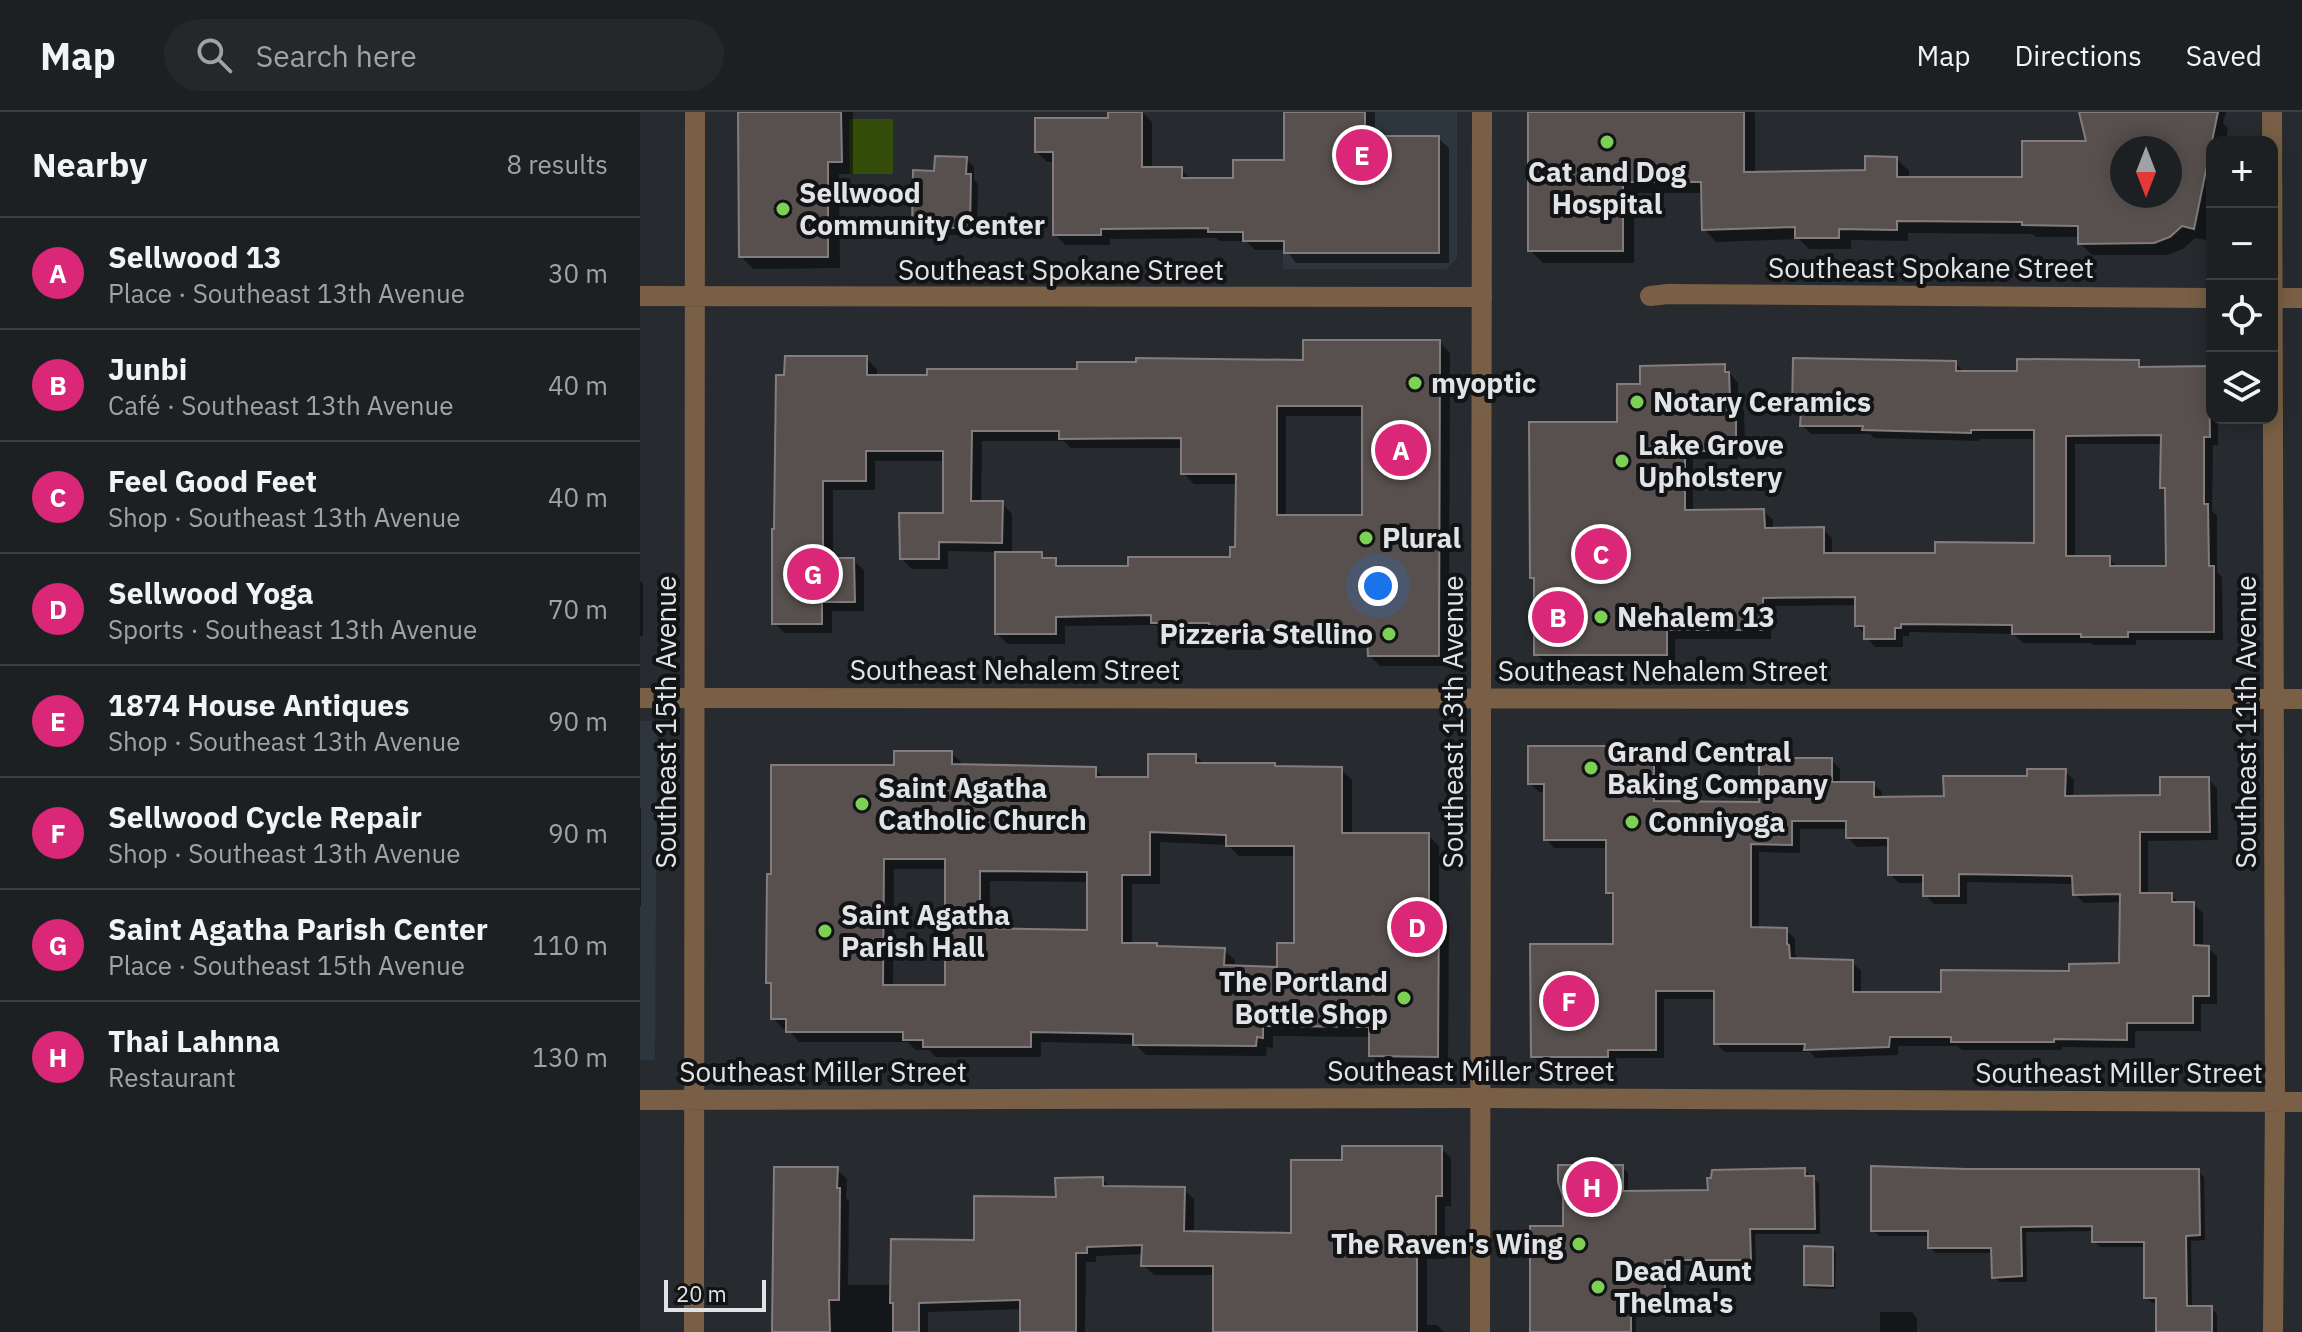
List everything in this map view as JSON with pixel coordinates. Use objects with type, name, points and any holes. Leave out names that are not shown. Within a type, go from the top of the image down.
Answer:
[{"type":"street","name":"Southeast 15th Avenue","points":[[694,1332],[695,112]]},
{"type":"street","name":"Southeast 13th Avenue","points":[[1480,1332],[1482,112]]},
{"type":"street","name":"Southeast 11th Avenue","points":[[2272,112],[2273,280]]},
{"type":"street","name":"Southeast Spokane Street","points":[[640,296],[1482,297]]},
{"type":"street","name":"Southeast Spokane Street","points":[[1650,296],[2206,298]]},
{"type":"street","points":[[2278,298],[2302,298]]},
{"type":"street","name":"Southeast 11th Avenue","points":[[2273,352],[2273,1332]]},
{"type":"street","name":"Southeast Nehalem Street","points":[[640,698],[2302,699]]},
{"type":"street","name":"Southeast Miller Street","points":[[640,1100],[1480,1098],[2302,1102]]},
{"type":"shaded area","points":[[1283,112],[1457,112],[1457,258],[1446,269],[1283,269]]},
{"type":"shaded area","points":[[640,721],[657,721],[655,1060],[640,1060]]},
{"type":"green space","points":[[849,119],[893,119],[893,174],[850,174]]},
{"type":"building","name":"Sellwood Community Center","points":[[738,112],[841,112],[842,162],[828,162],[828,257],[739,257]]},
{"type":"building","points":[[1108,112],[1142,112],[1142,167],[1182,167],[1182,178],[1233,178],[1233,160],[1284,160],[1284,112],[1365,112],[1365,136],[1439,136],[1439,253],[1284,253],[1284,241],[1243,241],[1243,232],[1208,232],[1208,228],[1101,229],[1101,235],[1053,235],[1053,152],[1035,152],[1035,118],[1108,118]]},
{"type":"building","points":[[1528,112],[1744,112],[1744,172],[1865,170],[1865,156],[1897,157],[1897,177],[2022,177],[2022,141],[2086,141],[2079,112],[2218,112],[2213,136],[2206,136],[2206,170],[2194,229],[2182,226],[2170,237],[2154,243],[2078,244],[2078,226],[2022,225],[2022,222],[1897,221],[1897,230],[1839,229],[1839,238],[1795,238],[1795,227],[1702,230],[1701,182],[1623,182],[1623,251],[1528,251]]},
{"type":"building","points":[[935,156],[967,157],[966,174],[971,174],[970,228],[912,228],[913,170],[934,171]]},
{"type":"building","points":[[1303,340],[1440,340],[1439,656],[1368,656],[1367,638],[1339,638],[1339,630],[1254,630],[1253,640],[1214,640],[1214,627],[1209,627],[1209,623],[1151,623],[1151,615],[1056,617],[1056,634],[995,634],[995,552],[1042,552],[1042,558],[1056,558],[1056,566],[1128,566],[1128,557],[1230,557],[1230,547],[1235,547],[1236,474],[1181,474],[1181,438],[1059,439],[1059,431],[972,431],[971,501],[1003,501],[1002,543],[939,542],[939,559],[900,559],[899,513],[943,513],[943,451],[866,451],[866,481],[823,481],[823,558],[854,558],[855,602],[822,602],[822,624],[772,624],[776,375],[784,375],[785,356],[867,356],[867,375],[927,375],[927,369],[1077,369],[1077,362],[1136,362],[1136,358],[1303,360]],"holes":[[[1277,406],[1362,406],[1362,515],[1277,515]]]},
{"type":"building","points":[[1793,358],[1956,361],[1956,371],[2017,371],[2017,359],[2139,360],[2139,367],[2206,366],[2206,424],[2210,424],[2210,437],[2204,437],[2204,504],[2208,504],[2209,566],[2214,566],[2214,632],[2128,632],[2128,637],[2081,637],[2081,634],[2012,634],[2012,625],[1901,624],[1901,628],[1895,628],[1895,639],[1864,639],[1864,626],[1855,626],[1855,597],[1763,598],[1763,630],[1667,630],[1667,655],[1534,655],[1529,422],[1617,422],[1617,384],[1640,384],[1640,366],[1725,364],[1725,372],[1729,372],[1730,399],[1736,399],[1736,440],[1730,440],[1730,451],[1685,451],[1685,510],[1764,509],[1765,528],[1824,527],[1824,553],[1935,553],[1935,542],[2034,543],[2034,430],[1971,430],[1971,433],[1862,430],[1863,426],[1800,426],[1801,411],[1792,411]],"holes":[[[2161,435],[2160,488],[2165,488],[2166,566],[2110,566],[2110,556],[2066,556],[2066,436]]]},
{"type":"building","points":[[1528,746],[1616,746],[1616,752],[1654,752],[1654,801],[1759,802],[1759,758],[1832,758],[1832,782],[1874,782],[1874,797],[1944,796],[1943,776],[2027,776],[2027,769],[2066,769],[2065,796],[2160,795],[2160,777],[2209,777],[2210,832],[2140,832],[2140,893],[2172,893],[2172,902],[2194,902],[2194,945],[2209,946],[2209,996],[2193,996],[2193,1023],[2127,1023],[2127,1040],[1951,1042],[1951,1037],[1890,1037],[1889,1047],[1804,1050],[1805,1044],[1714,1044],[1714,991],[1656,991],[1656,1050],[1608,1050],[1608,1057],[1531,1057],[1530,944],[1613,944],[1613,893],[1606,893],[1606,840],[1544,840],[1544,784],[1528,784]],"holes":[[[1792,821],[1846,821],[1846,838],[1888,838],[1888,875],[1923,875],[1923,896],[1959,896],[1959,874],[2072,876],[2073,895],[2120,894],[2119,963],[2069,964],[2069,971],[1941,970],[1941,992],[1853,992],[1853,960],[1790,958],[1787,928],[1751,927],[1751,844],[1792,845]]]},
{"type":"building","points":[[894,751],[952,751],[952,764],[1096,767],[1096,777],[1148,777],[1148,754],[1196,754],[1196,763],[1342,767],[1342,833],[1429,833],[1429,909],[1439,909],[1438,1057],[1369,1056],[1369,1027],[1263,1026],[1263,1038],[1257,1037],[1256,1046],[1133,1045],[1133,1034],[1031,1032],[1031,1047],[923,1047],[923,1040],[903,1040],[903,1032],[786,1032],[786,1019],[771,1019],[771,983],[766,983],[767,874],[771,874],[771,765],[894,765]],"holes":[[[1150,832],[1226,835],[1226,846],[1294,846],[1294,943],[1277,943],[1277,967],[1224,965],[1225,948],[1122,943],[1122,875],[1150,875]],[[884,859],[945,859],[945,985],[883,985]],[[980,871],[1087,872],[1087,930],[980,928]]]},
{"type":"building","points":[[1342,1146],[1442,1146],[1442,1196],[1436,1196],[1436,1250],[1417,1250],[1417,1332],[1213,1332],[1213,1266],[1141,1266],[1142,1245],[1087,1247],[1087,1253],[1076,1253],[1076,1332],[1020,1332],[1020,1300],[919,1303],[919,1332],[893,1332],[891,1239],[974,1240],[974,1196],[1056,1197],[1055,1178],[1103,1177],[1103,1186],[1185,1187],[1184,1231],[1291,1233],[1291,1160],[1342,1160]]},
{"type":"building","points":[[1558,1165],[1623,1165],[1623,1191],[1708,1190],[1707,1178],[1711,1178],[1712,1170],[1805,1168],[1805,1176],[1814,1176],[1815,1229],[1750,1229],[1751,1260],[1665,1260],[1665,1304],[1631,1304],[1631,1332],[1530,1332],[1530,1226],[1563,1226],[1563,1196],[1558,1182]]},
{"type":"building","points":[[1871,1166],[2199,1169],[2200,1235],[2186,1236],[2187,1306],[2212,1306],[2212,1332],[2156,1332],[2156,1298],[2144,1298],[2144,1242],[2092,1242],[2092,1226],[2021,1227],[2022,1276],[1992,1278],[1991,1248],[1928,1248],[1928,1231],[1871,1231]]},
{"type":"building","points":[[774,1167],[838,1167],[839,1300],[829,1300],[830,1332],[772,1332]]},
{"type":"building","points":[[1804,1246],[1833,1247],[1833,1286],[1804,1285]]},
{"type":"place","name":"Cat and Dog Hospital","points":[[1607,142]]},
{"type":"place","name":"1874 House Antiques","points":[[1362,155]]},
{"type":"place","name":"Sellwood Community Center","points":[[783,209]]},
{"type":"place","name":"myoptic","points":[[1415,383]]},
{"type":"place","name":"Notary Ceramics","points":[[1637,402]]},
{"type":"place","name":"Sellwood 13","points":[[1401,450]]},
{"type":"place","name":"Lake Grove Upholstery","points":[[1622,461]]},
{"type":"place","name":"Plural","points":[[1366,538]]},
{"type":"place","name":"Feel Good Feet","points":[[1601,554]]},
{"type":"place","name":"Saint Agatha Parish Center","points":[[813,574]]},
{"type":"place","name":"Junbi","points":[[1558,617]]},
{"type":"place","name":"Nehalem 13","points":[[1601,617]]},
{"type":"place","name":"Pizzeria Stellino","points":[[1389,634]]},
{"type":"place","name":"Grand Central Baking Company","points":[[1591,768]]},
{"type":"place","name":"Saint Agatha Catholic Church","points":[[862,804]]},
{"type":"place","name":"Conniyoga","points":[[1632,822]]},
{"type":"place","name":"Sellwood Yoga","points":[[1417,927]]},
{"type":"place","name":"Saint Agatha Parish Hall","points":[[825,931]]},
{"type":"place","name":"The Portland Bottle Shop","points":[[1404,998]]},
{"type":"place","name":"Sellwood Cycle Repair","points":[[1569,1001]]},
{"type":"place","name":"Thai Lahnna","points":[[1592,1187]]},
{"type":"place","name":"The Raven's Wing","points":[[1579,1244]]},
{"type":"place","name":"Dead Aunt Thelma's","points":[[1598,1287]]}]
